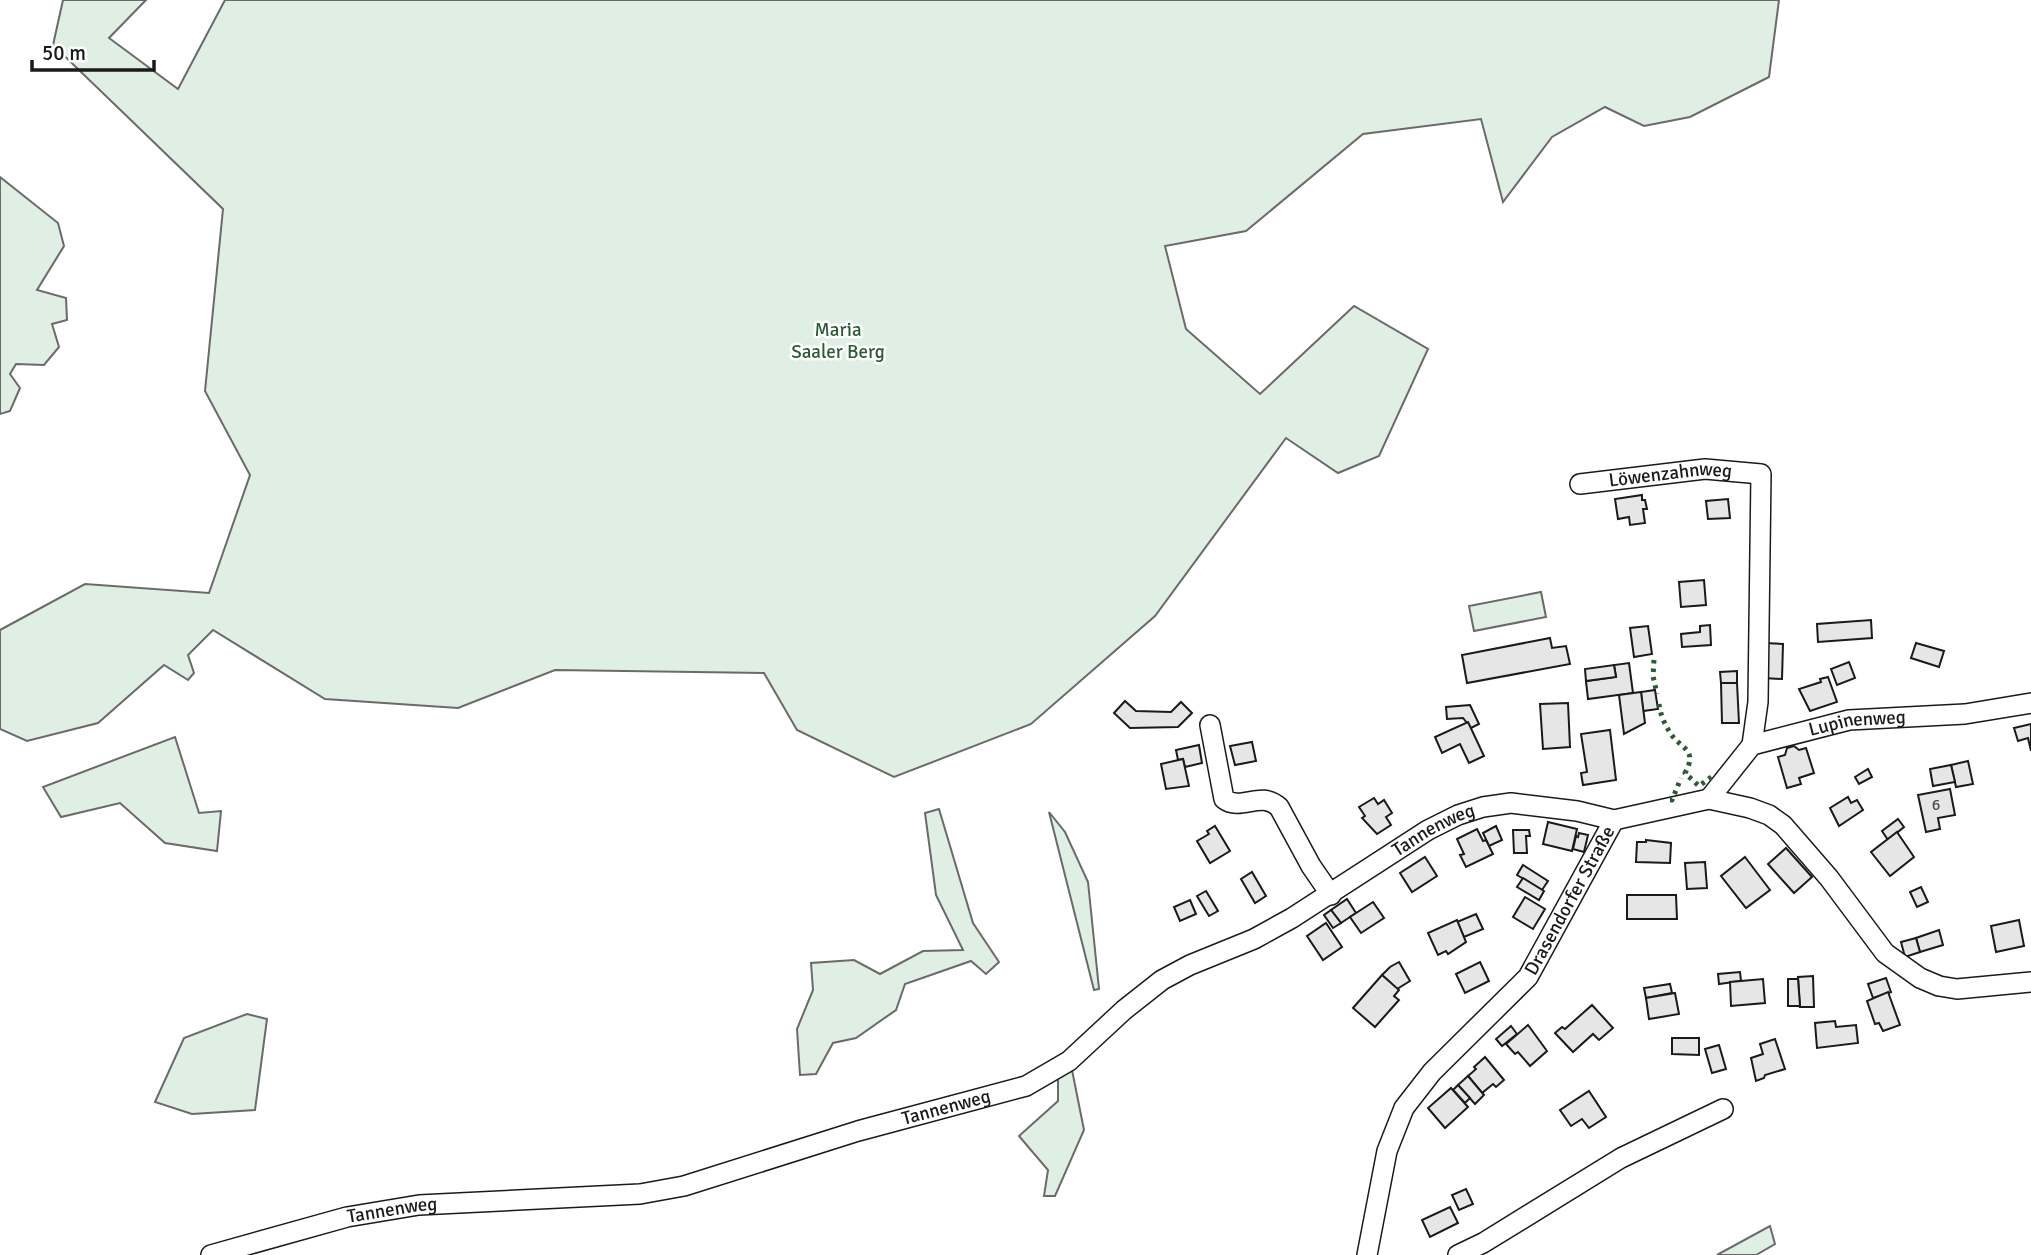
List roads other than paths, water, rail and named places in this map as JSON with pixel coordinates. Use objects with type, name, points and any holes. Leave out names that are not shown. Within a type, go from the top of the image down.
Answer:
[{"type":"street","name":"Löwenzahnweg","points":[[1580,484],[1705,469],[1761,474],[1758,702],[1752,745]]},
{"type":"street","name":"Lupinenweg","points":[[1752,745],[1849,720],[1965,714],[2031,703]]},
{"type":"street","points":[[1210,724],[1224,799],[1237,804],[1262,799],[1279,807],[1311,866],[1331,895]]},
{"type":"street","points":[[1709,799],[1752,745]]},
{"type":"street","name":"Drasendorfer Straße","points":[[1367,1255],[1387,1152],[1404,1108],[1432,1072],[1528,977],[1614,820],[1709,799],[1769,815],[1783,825],[1829,878],[1885,953],[1920,978],[1938,986],[1957,989],[2031,982]]},
{"type":"street","name":"Tannenweg","points":[[211,1255],[348,1217],[419,1205],[640,1194],[684,1186],[858,1131],[1026,1086],[1069,1061],[1124,1010],[1162,980],[1190,965],[1254,939],[1331,895],[1428,830],[1458,816],[1483,807],[1511,803],[1577,811],[1614,820]]},
{"type":"street","points":[[1458,1255],[1483,1243],[1621,1158],[1723,1109]]},
{"type":"park label","name":"Maria Saaler Berg","points":[[838,341]]}]
